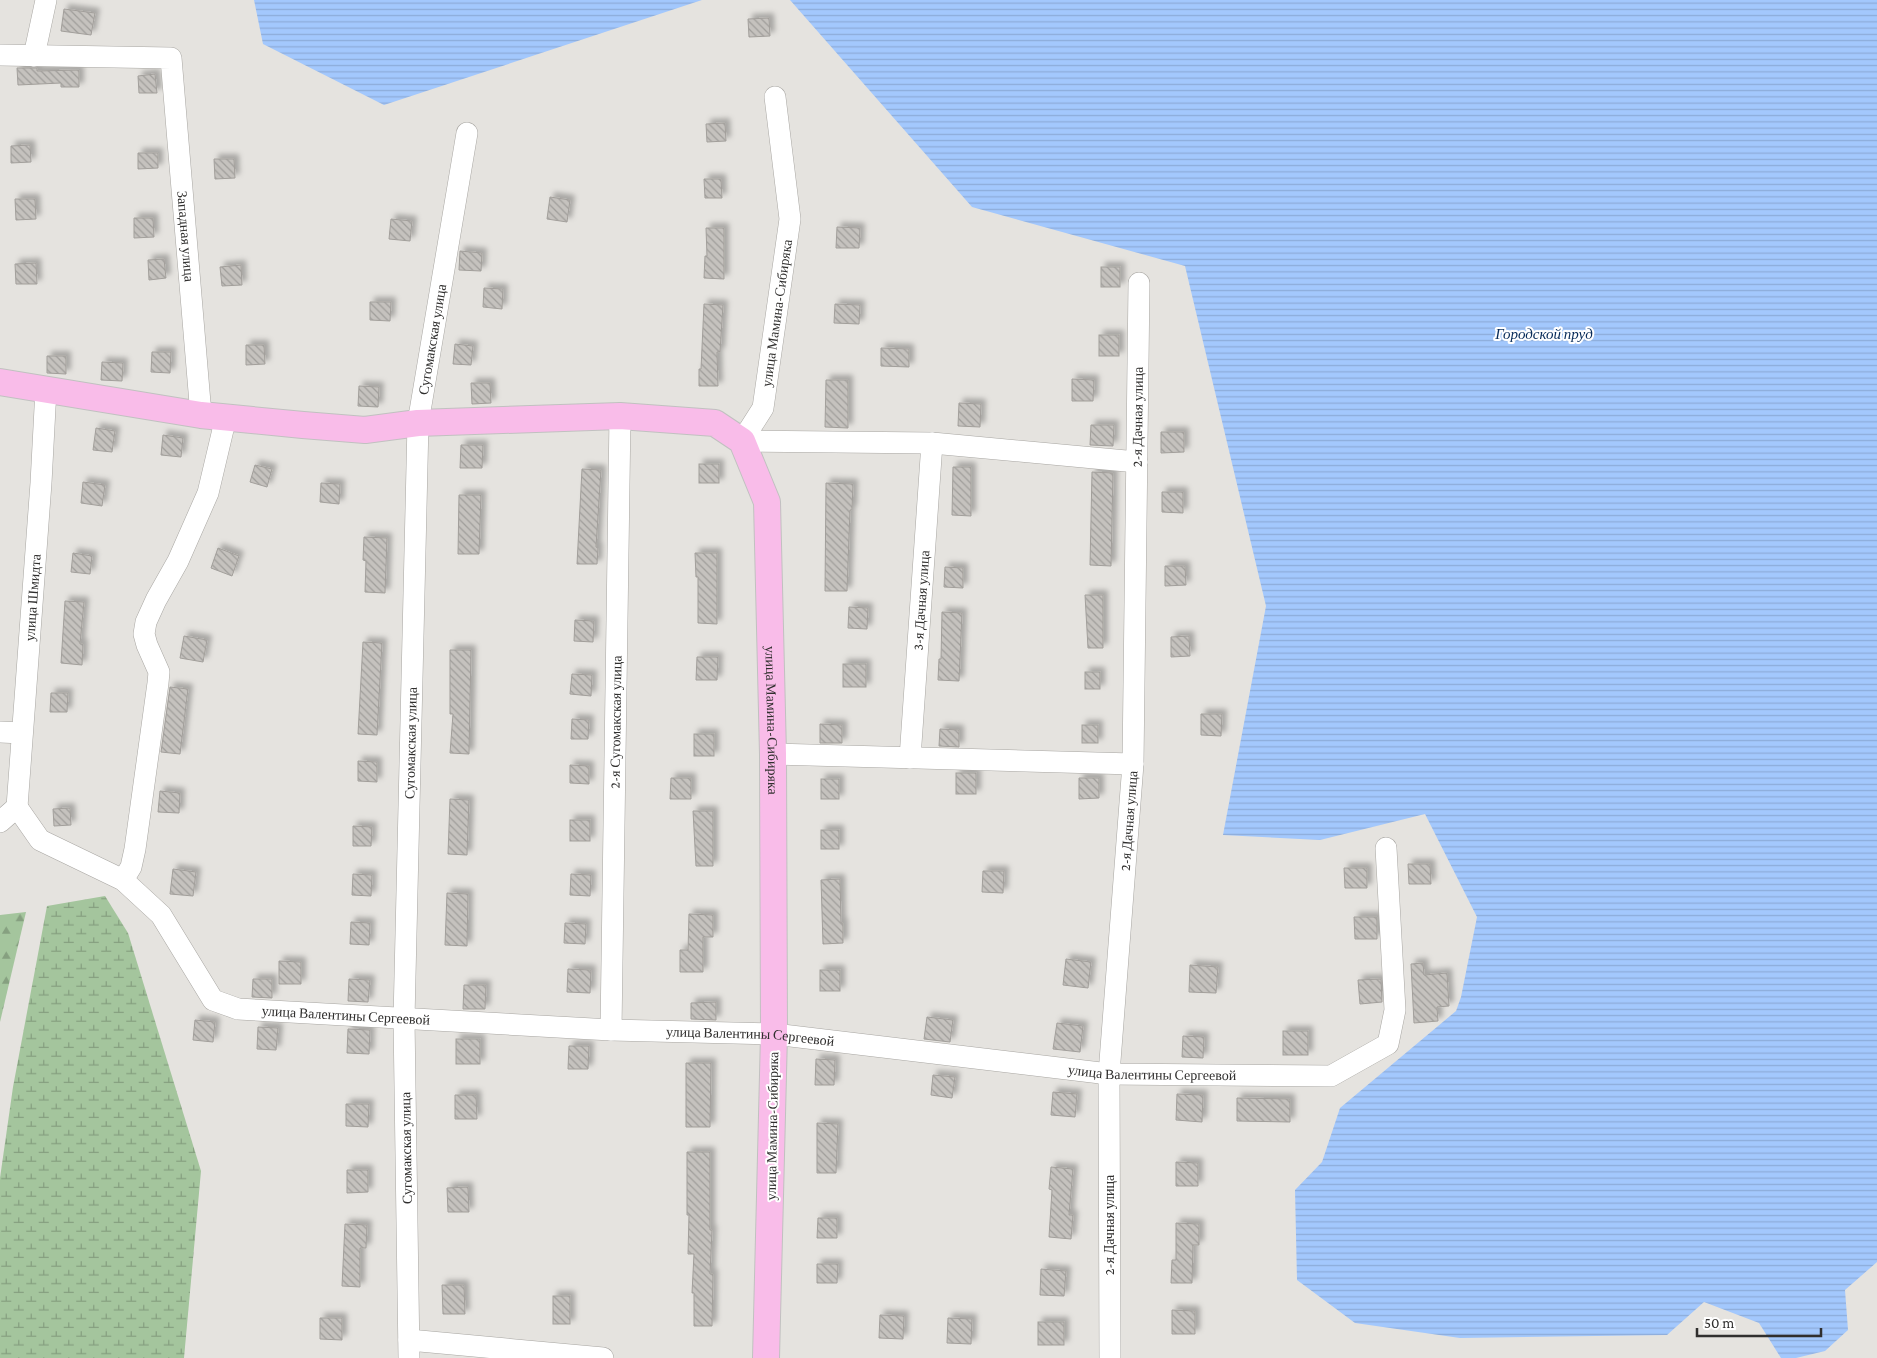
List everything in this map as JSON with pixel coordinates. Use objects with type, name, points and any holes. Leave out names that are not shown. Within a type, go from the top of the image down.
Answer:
[{"type":"main road","points":[[0,382],[213,416],[365,430],[418,423],[620,416],[715,423],[742,441]]},
{"type":"main road","name":"улица Мамина-Сибиряка","points":[[742,441],[767,502],[773,754],[774,1034],[766,1358]]},
{"type":"street","points":[[0,55],[34,56],[46,0]]},
{"type":"street","name":"Западная улица","points":[[34,56],[171,58],[213,416],[208,493],[178,561],[146,622],[144,634],[159,672],[135,849],[130,867],[123,880]]},
{"type":"street","name":"улица Мамина-Сибиряка","points":[[742,441],[762,408],[790,219],[775,97]]},
{"type":"street","name":"Сугомакская улица","points":[[409,1349],[404,1019],[418,423],[467,133]]},
{"type":"street","name":"2-я Дачная улица","points":[[1110,1358],[1109,1074],[1133,764],[1139,283]]},
{"type":"street","name":"улица Шмидта","points":[[17,807],[41,483],[46,389]]},
{"type":"street","name":"2-я Сугомакская улица","points":[[611,1030],[620,416]]},
{"type":"street","points":[[742,441],[932,443],[1137,462]]},
{"type":"street","name":"3-я Дачная улица","points":[[910,758],[932,443]]},
{"type":"street","points":[[0,732],[22,733]]},
{"type":"street","points":[[773,754],[1133,764]]},
{"type":"street","points":[[0,822],[17,807]]},
{"type":"street","name":"улица Валентины Сергеевой","points":[[17,807],[40,840],[123,880],[161,915],[213,1000],[238,1009],[611,1030],[774,1034],[1109,1074],[1331,1076],[1388,1044],[1395,1010],[1386,848]]},
{"type":"street","points":[[409,1349],[603,1358]]},
{"type":"green space","points":[[105,896],[128,933],[201,1171],[184,1358],[0,1358],[0,1178],[13,1087],[47,906]]},
{"type":"green space","points":[[26,912],[0,1022],[0,915]]},
{"type":"water","points":[[254,0],[702,0],[384,105],[263,44]]},
{"type":"water","name":"Городской пруд","points":[[790,0],[1877,0],[1877,1262],[1845,1290],[1848,1330],[1825,1351],[1796,1358],[1781,1358],[1759,1323],[1704,1302],[1667,1335],[1460,1338],[1355,1323],[1297,1280],[1295,1190],[1322,1162],[1340,1108],[1456,1011],[1461,997],[1477,917],[1425,814],[1320,840],[1223,835],[1266,606],[1185,266],[972,207]]},
{"type":"building","points":[[64,9],[95,13],[91,35],[61,31]]},
{"type":"building","points":[[769,18],[770,36],[749,37],[748,19]]},
{"type":"building","points":[[17,68],[37,68],[37,71],[79,70],[79,87],[61,87],[61,83],[18,85]]},
{"type":"building","points":[[155,74],[157,93],[139,93],[138,76]]},
{"type":"building","points":[[725,123],[726,141],[707,142],[706,124]]},
{"type":"building","points":[[30,145],[31,162],[11,163],[11,146]]},
{"type":"building","points":[[138,153],[158,153],[158,168],[138,169]]},
{"type":"building","points":[[214,159],[234,159],[235,178],[215,179]]},
{"type":"building","points":[[704,179],[721,179],[722,198],[705,198]]},
{"type":"building","points":[[550,197],[570,200],[567,222],[547,219]]},
{"type":"building","points":[[15,199],[35,199],[36,219],[16,220]]},
{"type":"building","points":[[134,218],[153,218],[154,237],[134,238]]},
{"type":"building","points":[[391,219],[412,221],[410,241],[389,239]]},
{"type":"building","points":[[837,227],[860,228],[859,248],[836,248]]},
{"type":"building","points":[[706,228],[724,228],[724,279],[704,278],[705,256],[707,256]]},
{"type":"building","points":[[460,251],[482,253],[481,271],[459,270]]},
{"type":"building","points":[[164,259],[166,278],[149,280],[148,260]]},
{"type":"building","points":[[36,263],[37,284],[16,284],[15,264]]},
{"type":"building","points":[[241,265],[242,285],[222,286],[220,267]]},
{"type":"building","points":[[1101,267],[1120,267],[1120,287],[1101,287]]},
{"type":"building","points":[[484,288],[503,289],[502,309],[483,307]]},
{"type":"building","points":[[370,302],[391,302],[390,321],[370,320]]},
{"type":"building","points":[[704,304],[723,305],[720,352],[717,352],[718,386],[699,386]]},
{"type":"building","points":[[835,304],[860,305],[859,324],[834,323]]},
{"type":"building","points":[[1099,335],[1119,335],[1119,356],[1099,356]]},
{"type":"building","points":[[455,344],[473,346],[471,365],[453,364]]},
{"type":"building","points":[[246,345],[264,345],[265,364],[246,365]]},
{"type":"building","points":[[881,348],[909,349],[909,367],[881,366]]},
{"type":"building","points":[[152,352],[171,352],[170,373],[151,372]]},
{"type":"building","points":[[47,356],[66,356],[66,374],[47,373]]},
{"type":"building","points":[[102,362],[123,363],[122,381],[101,380]]},
{"type":"building","points":[[1072,379],[1094,380],[1093,401],[1072,401]]},
{"type":"building","points":[[826,380],[848,380],[848,428],[825,427]]},
{"type":"building","points":[[471,383],[490,383],[491,403],[472,404]]},
{"type":"building","points":[[359,386],[379,387],[378,407],[358,406]]},
{"type":"building","points":[[959,403],[981,404],[980,427],[958,426]]},
{"type":"building","points":[[1091,425],[1114,425],[1113,446],[1090,445]]},
{"type":"building","points":[[96,428],[115,431],[112,452],[93,450]]},
{"type":"building","points":[[1161,432],[1184,432],[1184,452],[1161,453]]},
{"type":"building","points":[[163,435],[183,438],[181,457],[161,455]]},
{"type":"building","points":[[461,445],[483,445],[482,468],[460,468]]},
{"type":"building","points":[[699,464],[719,464],[719,483],[699,483]]},
{"type":"building","points":[[255,465],[272,469],[267,487],[250,482]]},
{"type":"building","points":[[953,467],[971,467],[971,516],[952,515]]},
{"type":"building","points":[[582,469],[601,470],[596,547],[598,548],[597,564],[577,564]]},
{"type":"building","points":[[1092,472],[1113,473],[1111,566],[1090,565]]},
{"type":"building","points":[[83,482],[105,485],[102,506],[81,503]]},
{"type":"building","points":[[321,483],[340,484],[339,504],[320,502]]},
{"type":"building","points":[[826,483],[853,484],[852,510],[850,510],[847,591],[825,591]]},
{"type":"building","points":[[1162,492],[1183,492],[1183,513],[1162,512]]},
{"type":"building","points":[[459,495],[481,495],[479,554],[458,554]]},
{"type":"building","points":[[364,537],[387,538],[385,593],[365,592],[366,561],[363,560]]},
{"type":"building","points":[[218,548],[239,556],[232,576],[211,568]]},
{"type":"building","points":[[73,553],[92,556],[90,574],[71,572]]},
{"type":"building","points":[[695,553],[717,553],[717,624],[698,623],[698,577],[696,577]]},
{"type":"building","points":[[1165,566],[1185,566],[1186,585],[1165,586]]},
{"type":"building","points":[[945,567],[963,568],[963,588],[944,587]]},
{"type":"building","points":[[1085,595],[1103,595],[1103,648],[1088,648]]},
{"type":"building","points":[[65,601],[84,602],[80,644],[83,644],[82,665],[61,663]]},
{"type":"building","points":[[849,607],[868,608],[867,629],[848,628]]},
{"type":"building","points":[[942,612],[962,613],[959,681],[938,680],[939,659],[941,659]]},
{"type":"building","points":[[575,620],[594,621],[593,642],[574,641]]},
{"type":"building","points":[[184,636],[207,640],[203,662],[180,658]]},
{"type":"building","points":[[1189,636],[1190,656],[1171,657],[1171,637]]},
{"type":"building","points":[[363,642],[382,643],[377,735],[358,734]]},
{"type":"building","points":[[450,650],[471,650],[469,754],[450,753],[453,714],[450,714]]},
{"type":"building","points":[[697,657],[718,657],[717,680],[696,680]]},
{"type":"building","points":[[843,664],[866,664],[866,687],[843,687]]},
{"type":"building","points":[[1085,672],[1100,672],[1100,689],[1085,689]]},
{"type":"building","points":[[572,674],[592,675],[591,696],[570,694]]},
{"type":"building","points":[[170,687],[188,689],[180,754],[161,752]]},
{"type":"building","points":[[51,693],[68,693],[67,712],[50,712]]},
{"type":"building","points":[[1201,714],[1222,714],[1221,736],[1201,735]]},
{"type":"building","points":[[572,719],[589,720],[588,739],[571,739]]},
{"type":"building","points":[[820,724],[842,725],[842,743],[820,743]]},
{"type":"building","points":[[1082,725],[1098,725],[1098,743],[1082,743]]},
{"type":"building","points":[[940,729],[959,730],[959,747],[939,746]]},
{"type":"building","points":[[694,734],[714,734],[714,756],[694,756]]},
{"type":"building","points":[[358,761],[377,762],[377,782],[358,781]]},
{"type":"building","points":[[570,765],[589,766],[589,784],[570,783]]},
{"type":"building","points":[[956,773],[976,773],[976,794],[956,794]]},
{"type":"building","points":[[671,778],[691,778],[691,799],[670,799]]},
{"type":"building","points":[[1079,778],[1099,778],[1099,798],[1079,799]]},
{"type":"building","points":[[821,779],[839,779],[839,799],[821,799]]},
{"type":"building","points":[[160,791],[180,793],[179,813],[158,812]]},
{"type":"building","points":[[450,799],[469,800],[467,855],[448,854]]},
{"type":"building","points":[[70,808],[71,825],[54,826],[53,809]]},
{"type":"building","points":[[693,811],[713,811],[713,866],[696,866]]},
{"type":"building","points":[[570,820],[590,820],[590,841],[570,841]]},
{"type":"building","points":[[353,826],[372,827],[371,846],[353,846]]},
{"type":"building","points":[[821,830],[839,830],[839,849],[821,849]]},
{"type":"building","points":[[1408,864],[1430,864],[1431,884],[1409,884]]},
{"type":"building","points":[[1344,868],[1367,868],[1367,888],[1345,888]]},
{"type":"building","points":[[173,869],[196,872],[193,896],[170,894]]},
{"type":"building","points":[[983,871],[1004,871],[1003,893],[982,892]]},
{"type":"building","points":[[353,874],[372,875],[371,896],[352,895]]},
{"type":"building","points":[[571,874],[591,875],[590,896],[570,895]]},
{"type":"building","points":[[840,879],[843,943],[823,944],[821,880]]},
{"type":"building","points":[[447,893],[468,894],[467,946],[445,945]]},
{"type":"building","points":[[689,914],[713,915],[713,937],[703,937],[703,972],[680,972],[680,950],[688,950]]},
{"type":"building","points":[[1354,917],[1377,917],[1377,939],[1355,939]]},
{"type":"building","points":[[351,922],[370,923],[369,945],[350,944]]},
{"type":"building","points":[[565,923],[586,924],[585,944],[564,943]]},
{"type":"building","points":[[1066,959],[1091,962],[1088,988],[1063,985]]},
{"type":"building","points":[[279,961],[301,962],[301,984],[279,984]]},
{"type":"building","points":[[1423,963],[1424,975],[1447,973],[1449,1006],[1437,1007],[1438,1021],[1414,1023],[1411,964]]},
{"type":"building","points":[[1190,965],[1218,967],[1216,993],[1189,992]]},
{"type":"building","points":[[568,969],[591,970],[590,993],[567,992]]},
{"type":"building","points":[[820,970],[840,970],[840,991],[820,991]]},
{"type":"building","points":[[253,979],[272,979],[272,998],[252,997]]},
{"type":"building","points":[[349,979],[370,980],[368,1002],[348,1001]]},
{"type":"building","points":[[1381,979],[1382,1002],[1360,1004],[1358,980]]},
{"type":"building","points":[[464,985],[486,985],[485,1009],[463,1009]]},
{"type":"building","points":[[716,1002],[716,1020],[691,1019],[691,1003]]},
{"type":"building","points":[[927,1017],[953,1020],[950,1042],[924,1039]]},
{"type":"building","points":[[195,1020],[215,1022],[213,1042],[193,1040]]},
{"type":"building","points":[[1057,1023],[1083,1026],[1080,1052],[1053,1049]]},
{"type":"building","points":[[258,1027],[278,1028],[276,1050],[257,1049]]},
{"type":"building","points":[[348,1029],[370,1030],[369,1054],[347,1053]]},
{"type":"building","points":[[1283,1031],[1308,1031],[1308,1055],[1283,1055]]},
{"type":"building","points":[[1183,1036],[1204,1037],[1203,1058],[1182,1057]]},
{"type":"building","points":[[456,1039],[480,1039],[480,1064],[456,1064]]},
{"type":"building","points":[[569,1046],[589,1046],[588,1069],[568,1069]]},
{"type":"building","points":[[816,1059],[835,1060],[834,1085],[815,1085]]},
{"type":"building","points":[[686,1063],[711,1063],[710,1127],[686,1127]]},
{"type":"building","points":[[933,1075],[955,1077],[952,1098],[931,1095]]},
{"type":"building","points":[[1053,1092],[1077,1094],[1075,1117],[1051,1115]]},
{"type":"building","points":[[1177,1094],[1203,1095],[1202,1122],[1176,1120]]},
{"type":"building","points":[[455,1095],[476,1095],[477,1119],[455,1119]]},
{"type":"building","points":[[1237,1098],[1290,1099],[1290,1122],[1237,1121]]},
{"type":"building","points":[[346,1104],[369,1104],[368,1127],[346,1126]]},
{"type":"building","points":[[817,1123],[838,1124],[836,1173],[817,1173]]},
{"type":"building","points":[[687,1152],[710,1152],[710,1230],[712,1230],[710,1274],[713,1274],[712,1326],[694,1326],[694,1293],[692,1293],[694,1254],[688,1254]]},
{"type":"building","points":[[1176,1162],[1198,1163],[1198,1186],[1176,1186]]},
{"type":"building","points":[[1051,1167],[1073,1169],[1069,1215],[1073,1215],[1071,1239],[1049,1237],[1052,1190],[1049,1189]]},
{"type":"building","points":[[347,1170],[368,1170],[368,1192],[347,1193]]},
{"type":"building","points":[[468,1187],[469,1212],[448,1212],[447,1188]]},
{"type":"building","points":[[818,1218],[837,1218],[837,1238],[817,1238]]},
{"type":"building","points":[[1176,1223],[1199,1224],[1199,1245],[1193,1245],[1192,1283],[1171,1283],[1172,1260],[1176,1260]]},
{"type":"building","points":[[345,1224],[367,1225],[366,1248],[360,1248],[360,1287],[342,1286]]},
{"type":"building","points":[[817,1264],[838,1264],[837,1283],[817,1283]]},
{"type":"building","points":[[1041,1269],[1066,1271],[1064,1296],[1040,1295]]},
{"type":"building","points":[[442,1285],[464,1285],[465,1314],[443,1314]]},
{"type":"building","points":[[553,1296],[570,1296],[570,1324],[553,1324]]},
{"type":"building","points":[[1172,1310],[1195,1311],[1195,1334],[1172,1334]]},
{"type":"building","points":[[880,1315],[904,1316],[903,1339],[879,1338]]},
{"type":"building","points":[[320,1318],[342,1318],[342,1340],[320,1339]]},
{"type":"building","points":[[948,1318],[972,1319],[971,1344],[947,1343]]},
{"type":"building","points":[[1038,1322],[1064,1322],[1064,1345],[1038,1345]]}]
